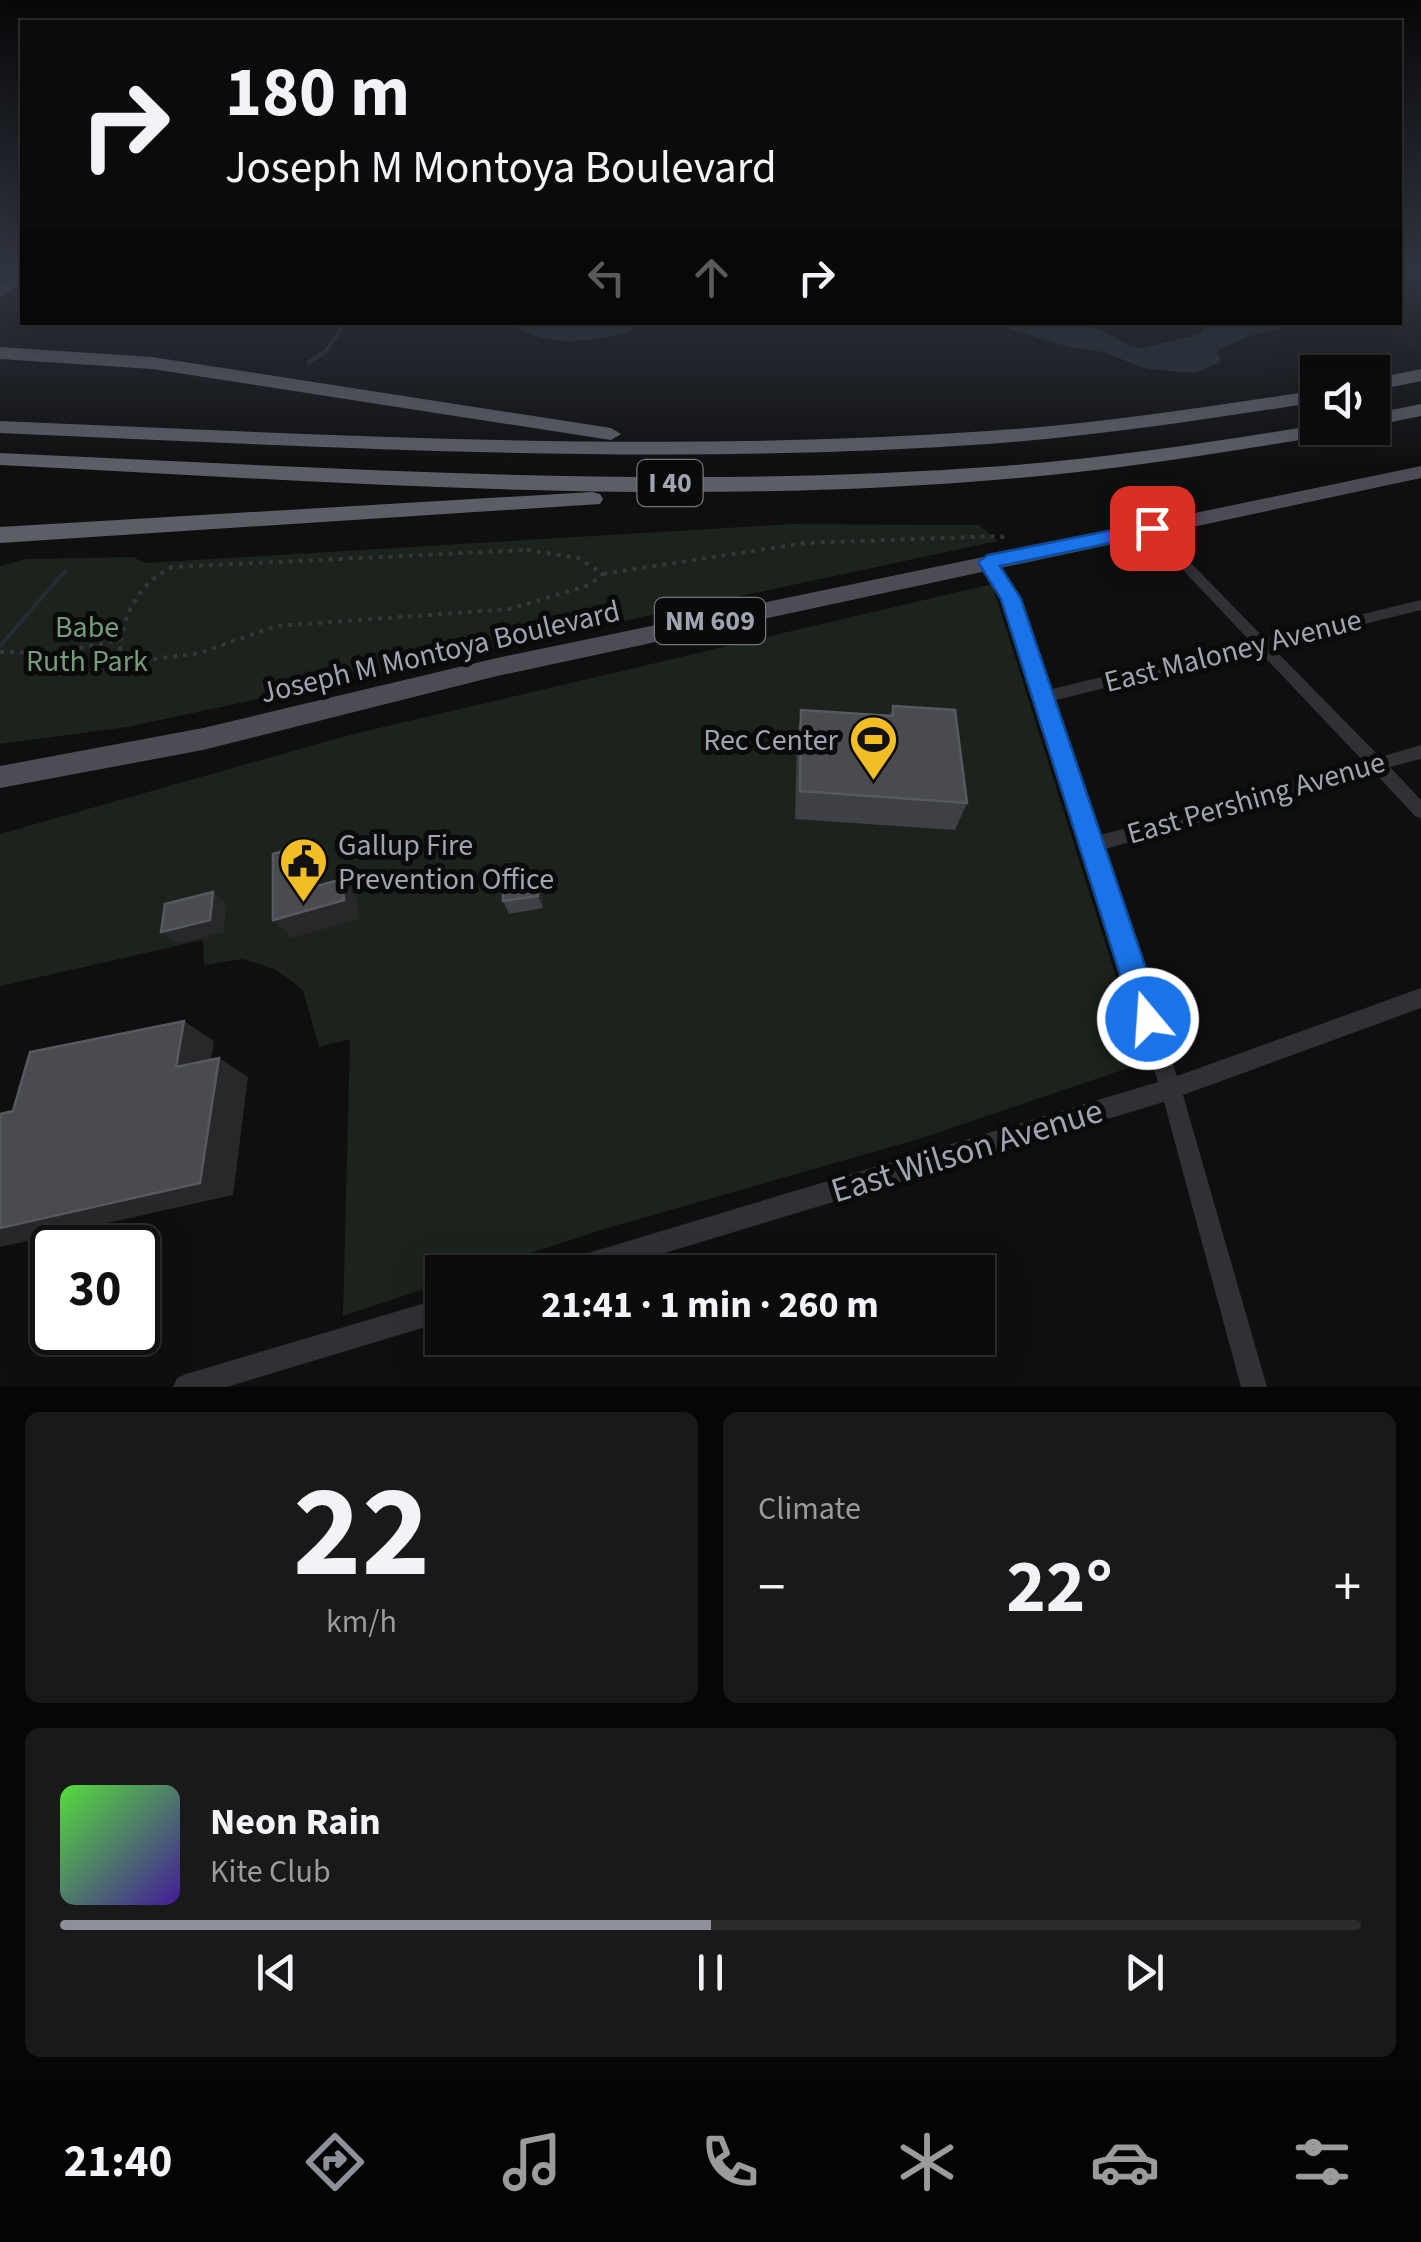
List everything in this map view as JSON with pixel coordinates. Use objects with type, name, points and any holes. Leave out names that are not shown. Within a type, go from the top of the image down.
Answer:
[{"type":"highway","points":[[0,353],[152,362],[592,432],[672,440],[922,442]]},
{"type":"highway","points":[[1390,381],[1421,375]]},
{"type":"highway","name":"I 40","points":[[0,427],[533,449],[736,450],[922,442],[1102,428],[1300,399]]},
{"type":"highway","points":[[1390,416],[1421,410]]},
{"type":"highway","name":"I 40","points":[[0,459],[519,482],[826,482],[1128,460],[1300,434]]},
{"type":"highway","points":[[0,536],[967,474]]},
{"type":"main road","name":"Joseph M Montoya Boulevard","points":[[0,778],[203,739],[497,667],[1420,473]]},
{"type":"street","points":[[1152,528],[1421,811]]},
{"type":"street","points":[[988,562],[1011,599],[1171,1089],[1254,1387]]},
{"type":"street","name":"East Maloney Avenue","points":[[1044,697],[1421,604]]},
{"type":"street","name":"East Pershing Avenue","points":[[1092,844],[1421,752]]},
{"type":"street","name":"East Wilson Avenue","points":[[621,1255],[1171,1089],[1421,998]]},
{"type":"street","points":[[186,1387],[425,1315]]},
{"type":"path","points":[[603,574],[590,563],[555,552],[527,550],[172,567],[148,579],[120,640],[120,651],[131,658],[200,653],[276,626],[510,610],[589,585],[603,574],[824,542],[1000,536],[1025,554]]},
{"type":"path","points":[[0,652],[53,653],[120,640]]},
{"type":"green space","name":"Babe Ruth Park","points":[[792,524],[979,525],[998,541],[127,727],[0,744],[0,566],[27,559],[133,557],[145,563]]},
{"type":"green space","points":[[992,584],[1143,1063],[922,1138],[525,1255],[425,1255],[425,1289],[343,1316],[350,1039],[319,1047],[303,990],[275,969],[243,959],[204,965],[203,940],[0,986],[0,834],[349,735]]},
{"type":"shaded area","points":[[545,338],[603,338],[568,341]]},
{"type":"shaded area","points":[[1039,338],[1115,338],[1143,348],[1185,338],[1245,338],[1217,350],[1221,362],[1195,373],[1147,369],[1103,352]]},
{"type":"building","name":"Rec Center","points":[[893,706],[955,710],[967,803],[800,791],[801,710],[893,716]]},
{"type":"building","points":[[298,847],[299,891],[342,879],[344,900],[273,920],[273,854]]},
{"type":"building","points":[[537,876],[538,896],[503,901],[503,881]]},
{"type":"building","points":[[213,892],[210,920],[161,932],[165,904]]},
{"type":"building","points":[[184,1021],[176,1067],[219,1058],[200,1183],[0,1228],[0,1114],[13,1111],[30,1052]]},
{"type":"waterway","points":[[309,362],[326,351],[335,338]]},
{"type":"waterway","points":[[0,646],[65,571]]},
{"type":"place","name":"Rec Center","points":[[873,782]]},
{"type":"place","name":"Gallup Fire Prevention Office","points":[[303,904]]},
{"type":"route","points":[[1148,1019],[1011,599],[988,562],[1152,528]]}]
